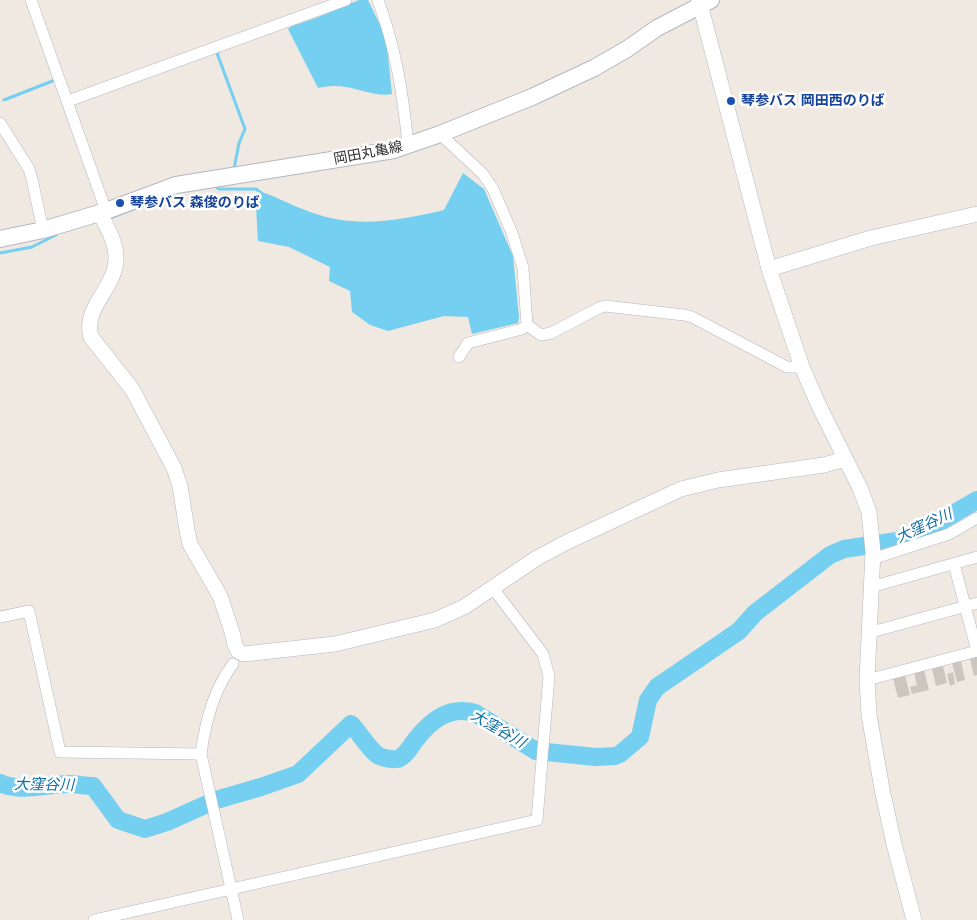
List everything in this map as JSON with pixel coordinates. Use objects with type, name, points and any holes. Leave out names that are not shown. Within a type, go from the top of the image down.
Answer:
[{"type":"main road","name":"岡田丸亀線","points":[[0,239],[103,216],[176,185],[394,150],[440,134],[532,97],[594,68],[627,49],[657,28],[704,2]]},
{"type":"street","points":[[31,0],[68,101],[103,216],[114,245],[116,264],[110,282],[90,316],[88,327],[91,336],[132,389],[174,468],[180,486],[190,544],[220,596],[238,651],[244,654],[327,646],[435,620],[464,607],[537,558],[567,542],[681,489],[718,480],[824,465],[845,459]]},
{"type":"street","points":[[68,101],[346,0]]},
{"type":"street","points":[[378,0],[389,29],[404,96],[408,145]]},
{"type":"street","points":[[704,2],[724,102],[769,269],[802,367],[865,498],[869,512],[873,551],[867,680],[872,732],[880,781],[894,844],[914,920]]},
{"type":"street","points":[[0,123],[29,169],[43,230]]},
{"type":"street","points":[[440,134],[483,174],[493,189],[512,233],[523,268],[527,325]]},
{"type":"street","points":[[769,269],[871,238],[977,214]]},
{"type":"street","points":[[527,325],[541,335],[551,333],[606,306],[684,315],[692,317],[787,366],[802,367]]},
{"type":"street","points":[[459,357],[468,343],[522,329],[527,325]]},
{"type":"street","points":[[873,551],[949,534],[977,518]]},
{"type":"street","points":[[871,587],[977,558]]},
{"type":"street","points":[[867,680],[977,651],[954,564]]},
{"type":"street","points":[[94,920],[537,820],[549,676],[547,663],[543,654],[492,587]]},
{"type":"street","points":[[868,633],[977,602]]},
{"type":"street","points":[[0,617],[29,611],[60,752],[201,754]]},
{"type":"street","points":[[233,664],[222,679],[204,733],[201,754],[238,920]]},
{"type":"water","points":[[359,0],[368,0],[382,29],[387,46],[392,94],[375,94],[339,86],[318,88],[288,29]]},
{"type":"water","points":[[463,173],[484,189],[513,256],[518,323],[472,334],[468,317],[444,316],[388,331],[370,325],[352,312],[350,291],[329,281],[330,267],[289,247],[258,241],[256,207],[258,193],[265,193],[326,217],[340,220],[385,221],[444,210]]},
{"type":"building","points":[[977,657],[977,675],[974,676],[970,659]]},
{"type":"building","points":[[961,661],[965,680],[957,682],[952,663]]},
{"type":"building","points":[[943,666],[947,683],[936,686],[932,669]]},
{"type":"building","points":[[924,670],[929,690],[912,694],[910,687],[917,685],[914,673]]},
{"type":"building","points":[[953,672],[955,684],[950,686],[947,674]]},
{"type":"building","points":[[905,675],[910,695],[898,698],[893,678]]},
{"type":"waterway","points":[[220,51],[217,53],[245,129],[239,143],[234,169],[231,169]]},
{"type":"waterway","points":[[4,100],[55,80]]},
{"type":"waterway","points":[[214,185],[219,189],[256,189],[263,194]]},
{"type":"waterway","points":[[110,218],[143,205]]},
{"type":"waterway","points":[[0,253],[32,247],[56,235]]},
{"type":"waterway","name":"大窪谷川","points":[[0,783],[25,788],[68,784],[93,786],[118,820],[145,829],[167,822],[216,800],[298,774],[351,724],[376,754],[391,759],[398,759],[403,756],[433,722],[448,713],[456,711],[475,713],[536,751],[596,757],[615,756],[640,737],[648,700],[657,687],[739,631],[755,613],[830,555],[844,549],[897,541],[929,528],[977,500]]},
{"type":"place","name":"琴参バス 岡田西のりば","points":[[731,101]]},
{"type":"place","name":"琴参バス 森俊のりば","points":[[120,203]]}]
